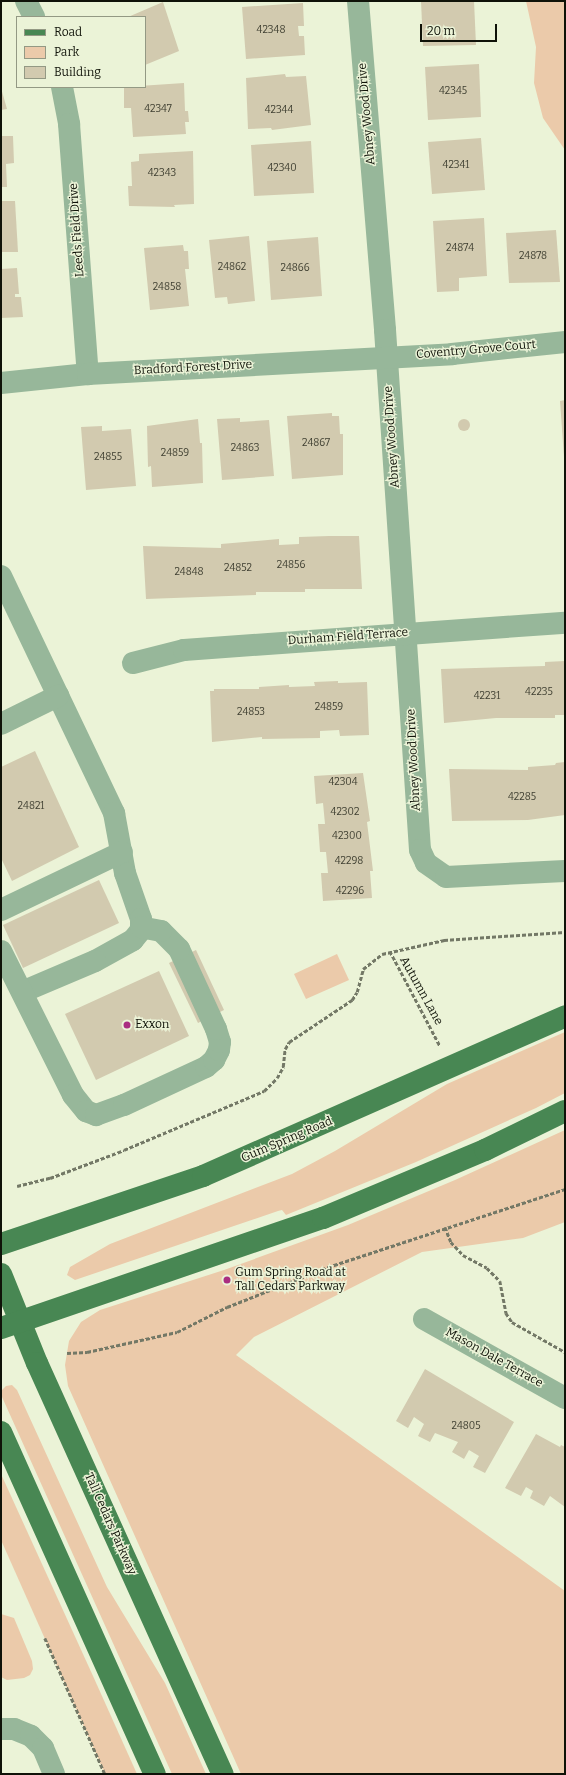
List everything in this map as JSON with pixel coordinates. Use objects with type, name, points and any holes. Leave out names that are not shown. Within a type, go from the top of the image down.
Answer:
[{"type":"main road","name":"Gum Spring Road","points":[[1,1244],[203,1176],[370,1104],[565,1016]]},
{"type":"main road","points":[[10,1324],[323,1218],[485,1150],[565,1111]]},
{"type":"main road","name":"Tall Cedars Parkway","points":[[1,1274],[10,1324],[223,1774]]},
{"type":"main road","points":[[1,1432],[154,1774]]},
{"type":"street","points":[[26,1],[34,16]]},
{"type":"street","name":"Abney Wood Drive","points":[[358,1],[386,357],[419,841],[426,863],[441,875],[453,878],[565,871]]},
{"type":"street","name":"Leeds Field Drive","points":[[62,88],[69,124],[88,374]]},
{"type":"street","name":"Coventry Grove Court","points":[[386,357],[452,354],[565,342]]},
{"type":"street","name":"Bradford Forest Drive","points":[[1,383],[88,374],[386,357]]},
{"type":"street","points":[[1,576],[114,813],[125,873],[141,920],[141,927],[133,940],[115,951],[22,992]]},
{"type":"street","name":"Durham Field Terrace","points":[[134,662],[184,650],[406,633],[565,623]]},
{"type":"street","points":[[1,724],[58,696]]},
{"type":"street","points":[[1,910],[122,852]]},
{"type":"street","points":[[1,951],[73,1095],[86,1111],[96,1115],[106,1113],[206,1067],[214,1060],[219,1050],[220,1042],[216,1029],[179,949],[161,931],[141,927]]},
{"type":"street","name":"Mason Dale Terrace","points":[[424,1319],[565,1398]]},
{"type":"street","points":[[1,1729],[14,1729],[31,1736],[43,1748],[54,1774]]},
{"type":"path","points":[[17,1186],[50,1178],[124,1150],[264,1091],[277,1078],[283,1067],[285,1049],[289,1042],[352,1000],[357,992],[363,969],[372,959],[390,951],[444,940],[565,932]]},
{"type":"path","name":"Autumn Lane","points":[[390,951],[437,1039]]},
{"type":"path","points":[[67,1353],[87,1352],[177,1332],[227,1307],[328,1267],[565,1189]]},
{"type":"path","points":[[446,1227],[451,1242],[463,1255],[487,1268],[500,1281],[506,1313],[512,1322],[565,1352]]},
{"type":"path","points":[[45,1638],[105,1774]]},
{"type":"green space","points":[[526,1],[565,1],[565,150],[543,118],[534,83],[536,47]]},
{"type":"green space","points":[[337,954],[349,980],[306,999],[294,974]]},
{"type":"green space","points":[[565,1032],[565,1093],[536,1108],[416,1162],[286,1215],[282,1210],[278,1211],[75,1280],[67,1275],[70,1267],[110,1244],[292,1174],[335,1151],[447,1084]]},
{"type":"green space","points":[[565,1130],[565,1222],[523,1238],[422,1252],[254,1337],[236,1355],[565,1591],[565,1774],[241,1774],[68,1386],[65,1365],[69,1341],[81,1322],[100,1310],[224,1270],[348,1225],[455,1180]]},
{"type":"green space","points":[[12,1385],[17,1390],[107,1587],[165,1683],[206,1774],[172,1774],[2,1397],[1,1391],[6,1386]]},
{"type":"green space","points":[[1,1474],[137,1774],[105,1774],[1,1540]]},
{"type":"green space","points":[[1,1614],[14,1618],[32,1661],[33,1669],[30,1675],[24,1678],[7,1680],[1,1677]]},
{"type":"building","points":[[421,1],[474,1],[476,45],[423,46]]},
{"type":"building","points":[[163,2],[179,51],[146,65],[146,16],[130,16]]},
{"type":"building","points":[[303,3],[304,26],[298,26],[299,36],[304,36],[305,55],[246,59],[242,7]]},
{"type":"building","points":[[479,64],[481,117],[428,120],[425,67]]},
{"type":"building","points":[[285,74],[286,77],[306,76],[311,125],[272,130],[271,128],[248,129],[246,78]]},
{"type":"building","points":[[184,83],[185,111],[188,111],[189,122],[185,122],[186,134],[133,137],[131,108],[124,108],[124,88],[146,88],[146,86]]},
{"type":"building","points":[[1,88],[7,109],[1,110]]},
{"type":"building","points":[[1,136],[13,136],[14,163],[6,164],[7,187],[1,187]]},
{"type":"building","points":[[481,138],[485,190],[432,194],[428,142]]},
{"type":"building","points":[[311,141],[314,193],[254,196],[251,145]]},
{"type":"building","points":[[193,151],[194,204],[174,205],[175,207],[129,206],[128,186],[132,186],[131,162],[139,161],[139,154]]},
{"type":"building","points":[[1,201],[15,201],[18,252],[1,252]]},
{"type":"building","points":[[484,218],[487,276],[459,278],[459,291],[437,292],[433,221]]},
{"type":"building","points":[[556,230],[560,282],[509,283],[506,233]]},
{"type":"building","points":[[249,236],[255,301],[228,304],[227,297],[215,298],[209,240]]},
{"type":"building","points":[[318,237],[322,296],[271,300],[267,241]]},
{"type":"building","points":[[183,245],[184,251],[188,251],[189,269],[185,269],[189,306],[150,310],[144,248]]},
{"type":"building","points":[[17,268],[19,294],[15,294],[15,297],[21,297],[23,317],[1,318],[1,269]]},
{"type":"building","points":[[565,400],[565,457],[564,457],[560,401]]},
{"type":"building","points":[[332,413],[332,416],[339,416],[340,434],[343,434],[343,475],[292,479],[287,416]]},
{"type":"building","points":[[240,418],[240,422],[269,420],[274,476],[222,480],[217,419]]},
{"type":"building","points":[[198,419],[200,443],[202,443],[203,483],[152,487],[151,466],[148,467],[147,426]]},
{"type":"building","points":[[462,419],[466,419],[470,425],[466,431],[462,431],[458,427],[458,423]]},
{"type":"building","points":[[102,426],[102,431],[131,429],[136,486],[86,490],[81,427]]},
{"type":"building","points":[[359,536],[362,589],[305,589],[305,592],[256,592],[256,595],[146,599],[143,546],[221,548],[221,544],[279,539],[279,545],[299,544],[299,537]]},
{"type":"building","points":[[565,661],[565,715],[555,715],[555,718],[496,718],[444,723],[441,669],[545,666],[545,662]]},
{"type":"building","points":[[338,681],[338,683],[367,682],[369,735],[340,736],[339,730],[320,731],[320,738],[262,739],[262,737],[212,742],[210,691],[214,691],[214,689],[259,689],[259,687],[289,685],[289,687],[315,686],[314,682]]},
{"type":"building","points":[[35,751],[79,847],[12,881],[1,858],[1,767]]},
{"type":"building","points":[[565,762],[565,815],[528,820],[452,821],[449,769],[528,770],[528,767],[555,765],[556,763]]},
{"type":"building","points":[[363,773],[370,821],[367,822],[373,871],[370,871],[372,898],[323,901],[321,873],[328,873],[326,852],[320,852],[318,824],[325,824],[323,803],[316,804],[314,776]]},
{"type":"building","points":[[99,880],[119,923],[23,968],[3,925]]},
{"type":"building","points":[[196,950],[224,1010],[198,1023],[169,963]]},
{"type":"building","name":"Exxon","points":[[159,971],[189,1036],[96,1080],[65,1014]]},
{"type":"building","points":[[425,1369],[514,1422],[485,1473],[473,1467],[479,1456],[469,1450],[464,1459],[452,1452],[458,1442],[435,1433],[430,1442],[418,1436],[424,1424],[414,1417],[408,1428],[396,1421]]},
{"type":"building","points":[[536,1434],[560,1447],[561,1445],[565,1447],[565,1507],[550,1496],[544,1506],[530,1498],[533,1491],[526,1487],[521,1496],[505,1488]]},
{"type":"place","name":"Exxon","points":[[127,1025]]},
{"type":"place","name":"Gum Spring Road at Tall Cedars Parkway","points":[[227,1280]]}]
